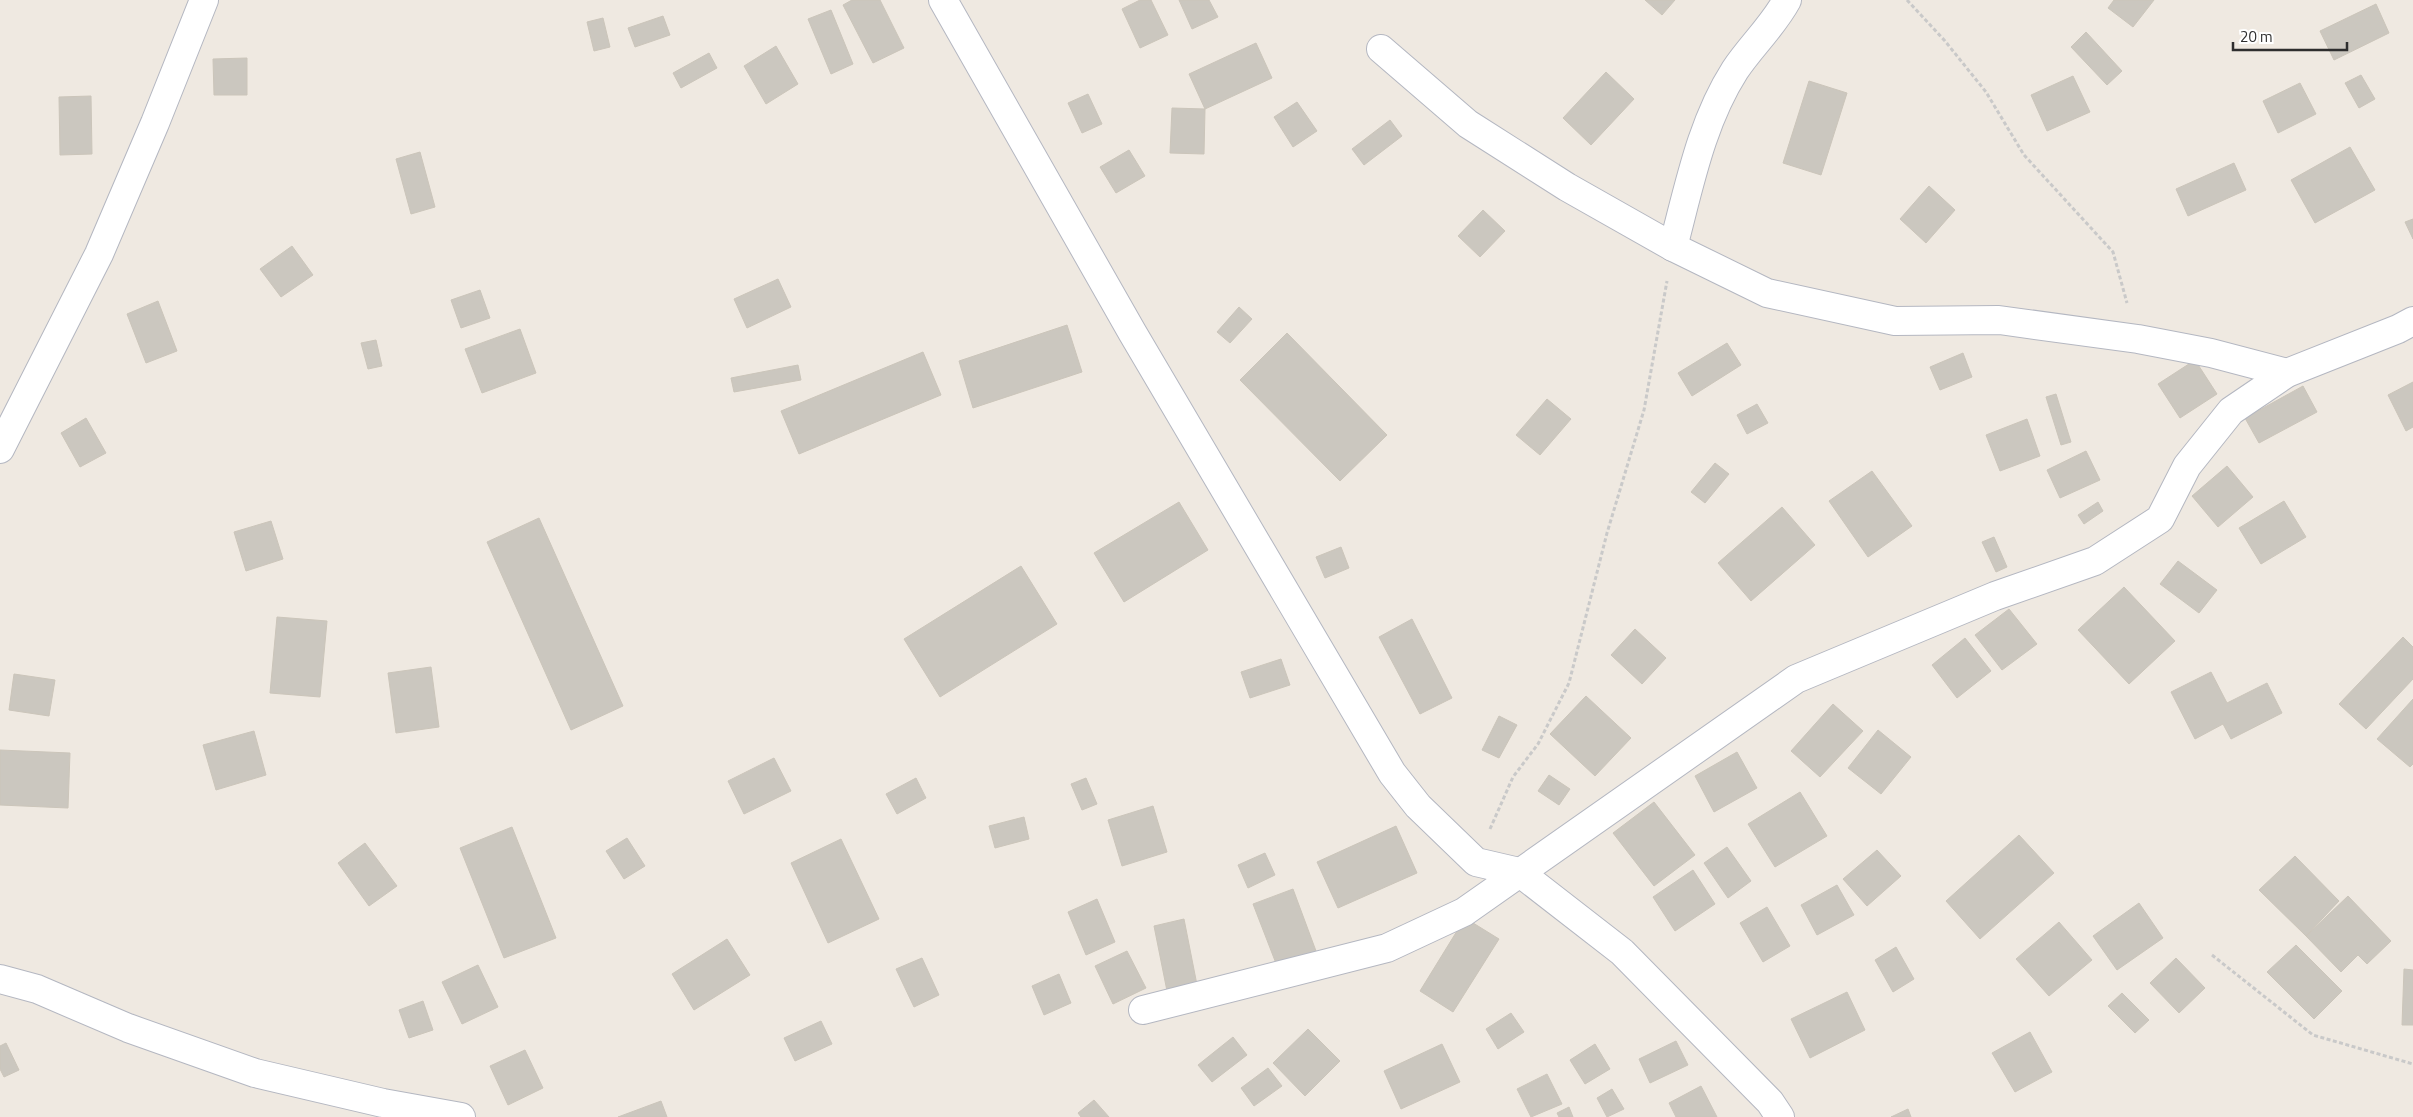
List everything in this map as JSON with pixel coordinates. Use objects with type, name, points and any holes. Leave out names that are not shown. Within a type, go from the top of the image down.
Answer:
[{"type":"street","points":[[0,449],[99,254],[155,123],[204,0]]},
{"type":"street","points":[[943,0],[1132,332],[1392,773],[1418,806],[1476,862],[1518,872],[1622,952],[1770,1102],[1780,1117]]},
{"type":"street","points":[[1672,247],[1707,123],[1735,70],[1778,16],[1787,0]]},
{"type":"street","points":[[1381,49],[1468,124],[1566,187],[1672,247],[1767,293],[1895,321],[1999,320],[2138,339],[2210,353],[2286,373]]},
{"type":"street","points":[[1143,1010],[1387,948],[1464,912],[1518,872],[1796,679],[1994,596],[2095,561],[2160,519],[2187,466],[2231,411],[2286,373],[2398,329],[2413,321]]},
{"type":"street","points":[[0,980],[37,989],[128,1028],[255,1073],[383,1104],[461,1117]]},
{"type":"path","points":[[1907,0],[1945,41],[1986,92],[2024,155],[2113,252],[2138,339]]},
{"type":"path","points":[[1476,862],[1513,777],[1538,744],[1569,683],[1607,533],[1644,410],[1672,247]]},
{"type":"path","points":[[2212,955],[2313,1035],[2413,1064]]},
{"type":"building","points":[[852,0],[880,0],[904,48],[873,63],[843,5]]},
{"type":"building","points":[[1140,0],[1151,0],[1168,35],[1140,48],[1122,9]]},
{"type":"building","points":[[1179,0],[1209,0],[1218,17],[1192,29]]},
{"type":"building","points":[[1645,0],[1675,0],[1662,15]]},
{"type":"building","points":[[2114,0],[2154,0],[2133,27],[2108,8]]},
{"type":"building","points":[[2376,4],[2389,33],[2334,60],[2320,31]]},
{"type":"building","points":[[831,10],[853,64],[831,74],[808,19]]},
{"type":"building","points":[[663,16],[670,35],[635,47],[628,28]]},
{"type":"building","points":[[603,18],[610,47],[594,51],[587,22]]},
{"type":"building","points":[[2086,32],[2122,71],[2107,85],[2071,47]]},
{"type":"building","points":[[1256,43],[1272,78],[1205,109],[1189,74]]},
{"type":"building","points":[[776,46],[798,84],[766,104],[744,66]]},
{"type":"building","points":[[709,53],[717,68],[681,88],[673,73]]},
{"type":"building","points":[[247,58],[247,95],[214,95],[213,59]]},
{"type":"building","points":[[1606,72],[1634,99],[1591,145],[1563,118]]},
{"type":"building","points":[[2361,75],[2375,99],[2359,108],[2345,83]]},
{"type":"building","points":[[2073,76],[2090,112],[2047,131],[2031,95]]},
{"type":"building","points":[[1809,81],[1847,93],[1821,175],[1783,163]]},
{"type":"building","points":[[2300,83],[2316,114],[2278,133],[2263,101]]},
{"type":"building","points":[[1088,94],[1102,124],[1082,133],[1068,103]]},
{"type":"building","points":[[91,96],[92,154],[60,155],[59,97]]},
{"type":"building","points":[[1297,102],[1317,131],[1293,147],[1274,117]]},
{"type":"building","points":[[1172,108],[1205,109],[1204,154],[1170,153]]},
{"type":"building","points":[[1390,120],[1402,136],[1364,165],[1352,149]]},
{"type":"building","points":[[2350,147],[2375,190],[2315,223],[2291,180]]},
{"type":"building","points":[[1129,150],[1145,176],[1116,193],[1100,167]]},
{"type":"building","points":[[420,152],[435,207],[411,214],[396,159]]},
{"type":"building","points":[[2234,163],[2246,190],[2188,216],[2176,189]]},
{"type":"building","points":[[1929,186],[1955,210],[1926,243],[1900,219]]},
{"type":"building","points":[[1483,210],[1505,231],[1480,257],[1458,236]]},
{"type":"building","points":[[2413,219],[2413,239],[2405,222]]},
{"type":"building","points":[[292,246],[313,275],[281,297],[260,269]]},
{"type":"building","points":[[778,279],[791,307],[747,328],[734,299]]},
{"type":"building","points":[[480,290],[490,318],[461,328],[451,300]]},
{"type":"building","points":[[158,301],[177,351],[146,363],[127,314]]},
{"type":"building","points":[[1239,307],[1252,319],[1230,343],[1217,332]]},
{"type":"building","points":[[1067,325],[1082,372],[973,408],[959,361]]},
{"type":"building","points":[[520,329],[536,373],[482,393],[465,349]]},
{"type":"building","points":[[1287,333],[1387,435],[1340,481],[1240,380]]},
{"type":"building","points":[[376,340],[382,366],[368,369],[361,343]]},
{"type":"building","points":[[1727,343],[1741,365],[1692,396],[1678,373]]},
{"type":"building","points":[[923,352],[941,395],[799,454],[781,411]]},
{"type":"building","points":[[1963,353],[1972,377],[1940,390],[1930,367]]},
{"type":"building","points":[[2195,360],[2217,394],[2180,418],[2158,384]]},
{"type":"building","points":[[798,365],[801,380],[734,392],[731,378]]},
{"type":"building","points":[[2413,382],[2413,427],[2406,431],[2388,395]]},
{"type":"building","points":[[2303,386],[2317,412],[2259,443],[2245,418]]},
{"type":"building","points":[[2056,394],[2071,442],[2061,445],[2046,397]]},
{"type":"building","points":[[1547,399],[1571,419],[1540,455],[1516,435]]},
{"type":"building","points":[[1757,404],[1768,423],[1747,434],[1737,415]]},
{"type":"building","points":[[86,418],[106,453],[80,467],[61,433]]},
{"type":"building","points":[[2027,419],[2040,456],[2000,471],[1986,435]]},
{"type":"building","points":[[2086,451],[2100,480],[2060,498],[2047,470]]},
{"type":"building","points":[[1715,463],[1729,474],[1705,503],[1691,492]]},
{"type":"building","points":[[2227,466],[2253,497],[2218,527],[2192,496]]},
{"type":"building","points":[[1872,471],[1912,526],[1868,557],[1829,501]]},
{"type":"building","points":[[2284,501],[2306,537],[2261,564],[2239,528]]},
{"type":"building","points":[[1179,502],[1208,550],[1124,602],[1094,553]]},
{"type":"building","points":[[2098,502],[2103,511],[2084,524],[2078,515]]},
{"type":"building","points":[[1782,507],[1815,545],[1751,601],[1718,563]]},
{"type":"building","points":[[539,518],[623,706],[571,730],[487,542]]},
{"type":"building","points":[[271,521],[283,559],[246,571],[234,532]]},
{"type":"building","points":[[1994,537],[2007,567],[1996,572],[1982,542]]},
{"type":"building","points":[[1341,547],[1349,568],[1325,578],[1316,557]]},
{"type":"building","points":[[2178,561],[2217,590],[2199,613],[2160,584]]},
{"type":"building","points":[[1021,566],[1057,624],[940,697],[904,639]]},
{"type":"building","points":[[2124,587],[2175,641],[2129,684],[2078,630]]},
{"type":"building","points":[[2009,609],[2037,644],[2002,670],[1975,635]]},
{"type":"building","points":[[277,617],[327,621],[320,697],[270,693]]},
{"type":"building","points":[[1412,619],[1452,698],[1420,714],[1379,637]]},
{"type":"building","points":[[1635,629],[1666,658],[1642,684],[1611,655]]},
{"type":"building","points":[[2403,637],[2413,647],[2413,679],[2366,729],[2339,704]]},
{"type":"building","points":[[1965,638],[1991,671],[1957,698],[1932,665]]},
{"type":"building","points":[[1281,659],[1290,685],[1250,698],[1241,672]]},
{"type":"building","points":[[431,667],[439,727],[396,733],[388,673]]},
{"type":"building","points":[[2211,672],[2227,703],[2267,683],[2282,713],[2231,739],[2223,724],[2195,739],[2171,692]]},
{"type":"building","points":[[14,674],[55,680],[49,716],[9,710]]},
{"type":"building","points":[[1586,696],[1631,738],[1595,776],[1550,734]]},
{"type":"building","points":[[2413,699],[2413,764],[2410,767],[2377,739]]},
{"type":"building","points":[[1833,704],[1863,731],[1820,777],[1791,751]]},
{"type":"building","points":[[1499,716],[1517,725],[1499,758],[1482,750]]},
{"type":"building","points":[[1878,730],[1911,757],[1881,794],[1848,768]]},
{"type":"building","points":[[254,731],[266,775],[216,790],[203,745]]},
{"type":"building","points":[[0,750],[70,753],[68,808],[0,805]]},
{"type":"building","points":[[1737,752],[1757,788],[1714,812],[1695,776]]},
{"type":"building","points":[[774,758],[791,791],[744,814],[728,781]]},
{"type":"building","points":[[1549,775],[1570,789],[1559,805],[1538,791]]},
{"type":"building","points":[[916,778],[926,798],[897,814],[886,794]]},
{"type":"building","points":[[1086,778],[1097,804],[1082,810],[1071,784]]},
{"type":"building","points":[[1800,792],[1827,836],[1775,867],[1748,824]]},
{"type":"building","points":[[1654,802],[1695,855],[1654,886],[1613,833]]},
{"type":"building","points":[[1153,806],[1167,852],[1122,866],[1108,820]]},
{"type":"building","points":[[1024,817],[1029,839],[995,848],[989,826]]},
{"type":"building","points":[[1396,826],[1417,873],[1338,908],[1317,862]]},
{"type":"building","points":[[512,827],[556,938],[504,958],[460,848]]},
{"type":"building","points":[[2019,835],[2054,873],[1980,939],[1946,901]]},
{"type":"building","points":[[627,838],[645,866],[624,879],[606,851]]},
{"type":"building","points":[[841,839],[879,919],[828,943],[791,863]]},
{"type":"building","points":[[365,843],[397,886],[369,906],[338,863]]},
{"type":"building","points":[[1727,847],[1751,881],[1728,898],[1704,863]]},
{"type":"building","points":[[1877,850],[1901,876],[1867,906],[1843,879]]},
{"type":"building","points":[[1265,853],[1275,875],[1248,888],[1238,865]]},
{"type":"building","points":[[2295,856],[2339,901],[2306,936],[2259,890]]},
{"type":"building","points":[[1693,870],[1715,904],[1675,931],[1653,897]]},
{"type":"building","points":[[1837,885],[1854,915],[1817,935],[1801,905]]},
{"type":"building","points":[[1293,889],[1316,951],[1277,966],[1253,904]]},
{"type":"building","points":[[2348,896],[2391,941],[2367,964],[2358,955],[2341,972],[2306,936]]},
{"type":"building","points":[[1097,899],[1115,942],[1086,955],[1068,912]]},
{"type":"building","points":[[2139,903],[2163,938],[2117,970],[2093,936]]},
{"type":"building","points":[[1767,907],[1790,946],[1763,962],[1740,923]]},
{"type":"building","points":[[1465,918],[1499,939],[1453,1012],[1420,991]]},
{"type":"building","points":[[1184,919],[1198,990],[1168,996],[1154,926]]},
{"type":"building","points":[[2059,922],[2092,960],[2049,996],[2016,959]]},
{"type":"building","points":[[727,939],[750,975],[694,1010],[672,974]]},
{"type":"building","points":[[2296,945],[2342,991],[2314,1019],[2267,972]]},
{"type":"building","points":[[1896,947],[1914,979],[1893,992],[1875,960]]},
{"type":"building","points":[[1127,951],[1146,988],[1113,1004],[1095,966]]},
{"type":"building","points":[[922,958],[939,995],[914,1007],[896,969]]},
{"type":"building","points":[[2176,958],[2205,988],[2179,1013],[2150,983]]},
{"type":"building","points":[[478,965],[498,1007],[462,1024],[442,982]]},
{"type":"building","points":[[2404,969],[2413,970],[2413,1025],[2402,1025]]},
{"type":"building","points":[[1059,974],[1071,1003],[1044,1015],[1032,986]]},
{"type":"building","points":[[1847,992],[1865,1030],[1810,1058],[1791,1019]]},
{"type":"building","points":[[2122,993],[2149,1020],[2135,1033],[2108,1006]]},
{"type":"building","points":[[423,1001],[433,1030],[409,1038],[399,1010]]},
{"type":"building","points":[[1511,1013],[1524,1032],[1498,1049],[1486,1029]]},
{"type":"building","points":[[821,1021],[832,1044],[795,1061],[784,1038]]},
{"type":"building","points":[[1308,1029],[1340,1061],[1305,1096],[1273,1063]]},
{"type":"building","points":[[2030,1032],[2052,1072],[2015,1092],[1992,1053]]},
{"type":"building","points":[[1233,1037],[1247,1055],[1212,1082],[1198,1065]]},
{"type":"building","points":[[1676,1041],[1688,1065],[1650,1083],[1639,1059]]},
{"type":"building","points":[[6,1043],[19,1070],[4,1077],[0,1069],[0,1046]]},
{"type":"building","points":[[1442,1044],[1460,1082],[1401,1109],[1384,1071]]},
{"type":"building","points":[[1595,1044],[1610,1069],[1585,1084],[1570,1060]]},
{"type":"building","points":[[525,1050],[543,1088],[508,1105],[490,1066]]},
{"type":"building","points":[[1268,1068],[1282,1086],[1254,1106],[1241,1088]]},
{"type":"building","points":[[1547,1074],[1562,1104],[1531,1117],[1517,1089]]},
{"type":"building","points":[[1701,1086],[1717,1117],[1676,1117],[1669,1103]]},
{"type":"building","points":[[1612,1089],[1624,1109],[1607,1117],[1597,1098]]},
{"type":"building","points":[[1094,1100],[1109,1117],[1081,1117],[1078,1113]]},
{"type":"building","points":[[661,1101],[667,1117],[618,1117]]},
{"type":"building","points":[[1569,1107],[1573,1117],[1559,1117],[1557,1113]]},
{"type":"building","points":[[1908,1109],[1911,1117],[1891,1117]]}]
